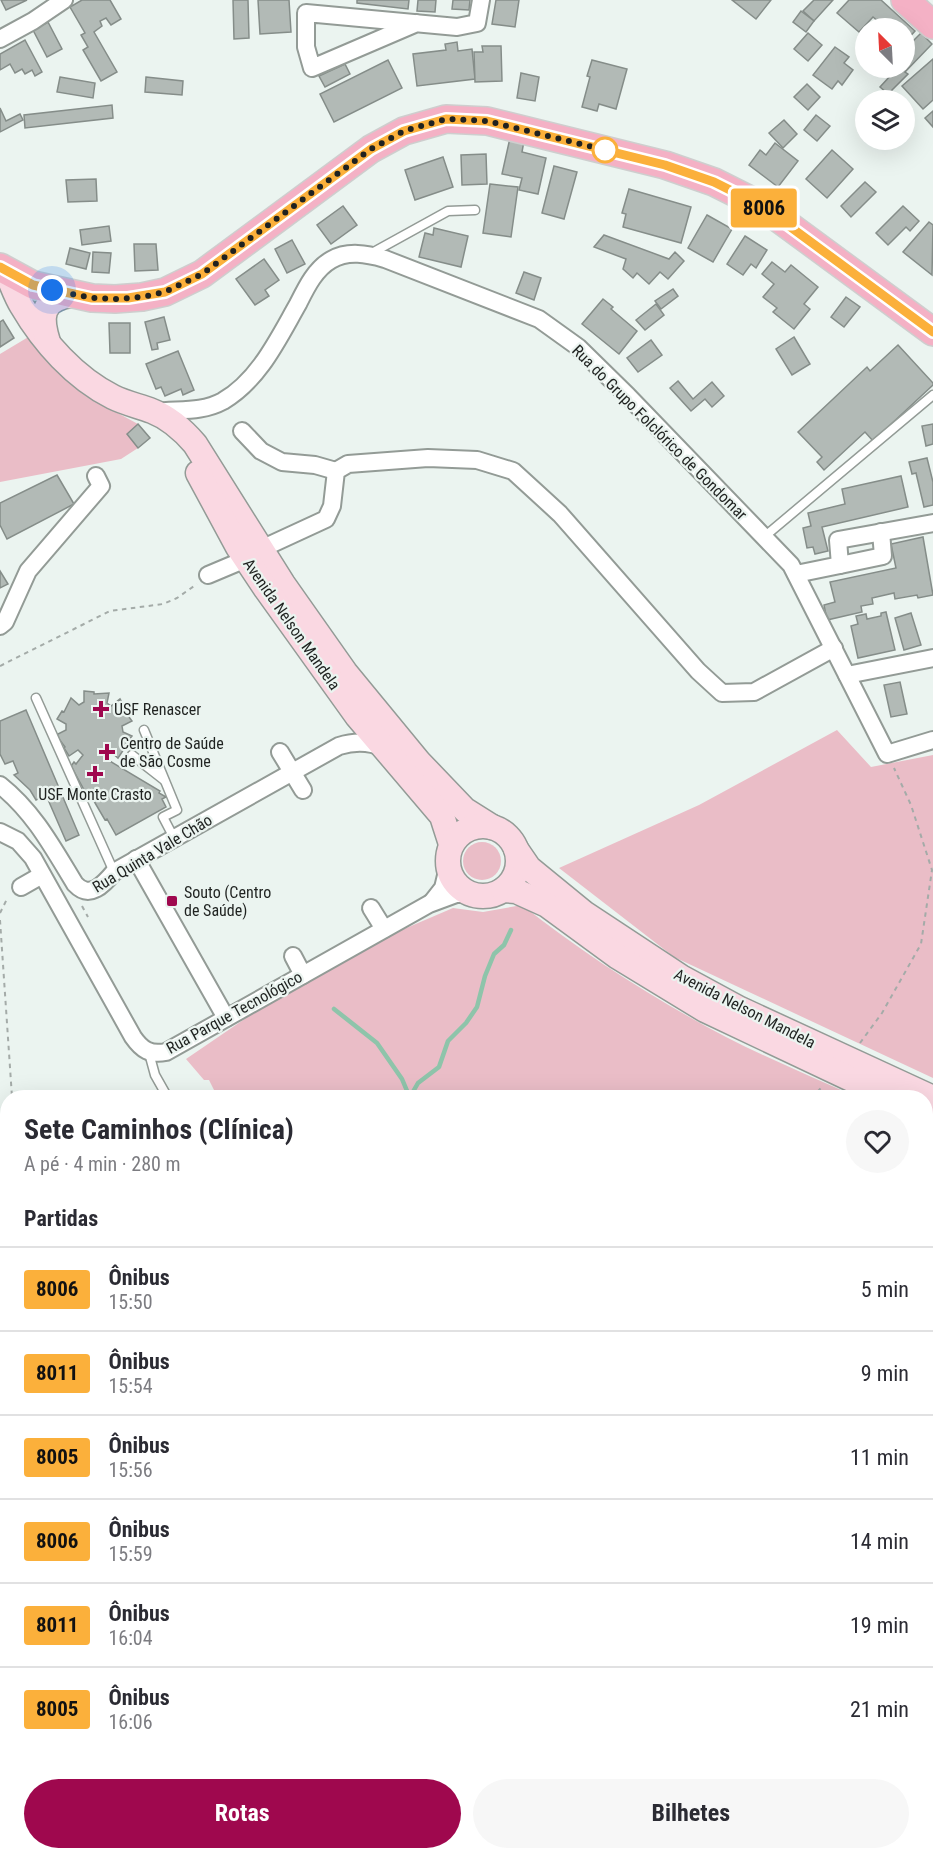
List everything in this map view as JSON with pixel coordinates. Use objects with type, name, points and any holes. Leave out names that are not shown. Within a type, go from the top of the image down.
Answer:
[{"type":"main road","points":[[905,0],[933,25]]},
{"type":"main road","points":[[2,268],[33,285],[71,295],[115,299],[165,292],[202,274],[371,149],[404,131],[446,119],[487,121],[665,165],[714,182],[762,206],[933,332]]},
{"type":"main road","points":[[2,268],[21,305],[48,342],[86,380],[114,398],[143,408]]},
{"type":"main road","points":[[48,342],[42,323],[45,310],[54,300],[71,295]]},
{"type":"main road","name":"Avenida Nelson Mandela","points":[[143,408],[182,429],[195,444],[228,493],[253,554],[288,591],[345,672],[405,746],[465,810],[492,826]]},
{"type":"main road","name":"Avenida Nelson Mandela","points":[[143,408],[186,455],[253,554],[346,702],[442,816],[449,856]]},
{"type":"main road","points":[[480,825],[492,826],[511,839],[516,849],[518,861],[511,882],[503,890],[492,895],[481,897],[469,894],[459,888],[452,878],[449,856],[459,835],[468,828],[480,825]]},
{"type":"main road","name":"Avenida Nelson Mandela","points":[[516,849],[530,868],[584,913],[681,977],[740,1009],[916,1090]]},
{"type":"main road","name":"Avenida Nelson Mandela","points":[[503,890],[516,891],[547,905],[618,957],[705,1011],[874,1090]]},
{"type":"street","points":[[0,39],[33,21],[64,0]]},
{"type":"street","points":[[417,23],[312,68],[306,48],[306,13],[417,23],[457,27],[477,23],[481,0]]},
{"type":"street","name":"Rua do Grupo Folclórico de Gondomar","points":[[143,408],[201,409],[221,402],[236,392],[252,377],[273,348],[307,286],[320,269],[331,260],[347,254],[369,254],[539,319],[578,347],[791,565],[887,754]]},
{"type":"street","points":[[201,409],[194,419],[193,428],[211,455],[228,493]]},
{"type":"street","points":[[242,431],[261,451],[282,462],[315,465],[336,471],[348,464],[428,458],[477,460],[513,471],[560,514],[698,671],[722,693],[754,692],[834,648]]},
{"type":"street","points":[[208,575],[326,519],[332,506],[336,471]]},
{"type":"street","points":[[0,626],[5,622],[28,571],[101,486],[96,476]]},
{"type":"street","points":[[840,565],[838,540],[933,523]]},
{"type":"street","points":[[796,574],[883,556],[881,532]]},
{"type":"street","points":[[847,675],[933,658]]},
{"type":"street","points":[[339,746],[348,733],[351,722],[346,702]]},
{"type":"street","points":[[887,754],[933,740]]},
{"type":"street","name":"Rua Quinta Vale Chão","points":[[0,785],[30,813],[44,831],[80,890],[90,891],[102,886],[114,872],[339,746],[350,742],[365,742],[384,748]]},
{"type":"street","points":[[280,752],[303,790]]},
{"type":"street","name":"Rua Parque Tecnológico","points":[[0,832],[18,841],[33,858],[133,1037],[141,1048],[149,1053],[166,1052],[429,904],[456,894],[469,894]]},
{"type":"street","name":"Rua Parque Tecnológico","points":[[429,904],[439,896],[443,888],[449,856]]},
{"type":"street","points":[[136,860],[226,1018]]},
{"type":"street","points":[[21,887],[42,876]]},
{"type":"street","points":[[371,908],[384,929]]},
{"type":"street","points":[[293,956],[303,975]]},
{"type":"lane","points":[[369,254],[448,211],[476,210]]},
{"type":"lane","points":[[764,537],[933,394]]},
{"type":"lane","points":[[36,698],[114,872]]},
{"type":"lane","points":[[144,730],[177,810],[163,817],[174,838]]},
{"type":"lane","points":[[132,755],[165,780]]},
{"type":"lane","points":[[149,1053],[155,1075],[163,1090]]},
{"type":"path","points":[[0,666],[110,611],[163,604],[177,598],[208,575]]},
{"type":"path","points":[[855,1050],[882,1013],[921,944],[932,872],[911,805],[887,754]]},
{"type":"path","points":[[0,913],[5,900],[21,887]]},
{"type":"path","points":[[79,900],[88,917]]},
{"type":"path","points":[[0,920],[12,1090]]},
{"type":"path","points":[[819,1090],[823,1086]]},
{"type":"shaded area","points":[[30,336],[58,369],[86,396],[138,424],[127,434],[138,448],[121,459],[0,482],[0,354]]},
{"type":"shaded area","points":[[837,730],[871,767],[933,755],[933,1078],[674,957],[559,868],[699,805]]},
{"type":"shaded area","points":[[482,842],[495,848],[501,861],[495,874],[482,880],[469,874],[463,861],[469,848]]},
{"type":"shaded area","points":[[522,905],[595,959],[673,1007],[742,1045],[841,1090],[214,1090],[209,1080],[204,1080],[186,1059],[312,973],[390,935],[453,908],[483,912]]},
{"type":"building","points":[[1,0],[27,0],[6,10]]},
{"type":"building","points":[[82,0],[110,0],[121,19],[111,25],[106,18],[100,21],[102,26],[94,32],[117,72],[101,81],[83,50],[88,47],[81,35],[85,33],[70,7]]},
{"type":"building","points":[[233,0],[248,0],[249,38],[234,39]]},
{"type":"building","points":[[258,0],[289,0],[291,32],[260,34]]},
{"type":"building","points":[[357,0],[409,0],[408,9],[357,3]]},
{"type":"building","points":[[418,0],[436,0],[435,12],[417,11]]},
{"type":"building","points":[[453,0],[470,0],[469,10],[452,9]]},
{"type":"building","points":[[496,0],[519,0],[515,27],[492,24]]},
{"type":"building","points":[[732,0],[771,0],[756,19]]},
{"type":"building","points":[[814,0],[833,0],[814,21],[803,11]]},
{"type":"building","points":[[849,0],[881,0],[901,18],[855,18],[855,29],[837,13]]},
{"type":"building","points":[[801,11],[814,21],[806,32],[793,22]]},
{"type":"building","points":[[48,22],[62,49],[47,57],[33,30]]},
{"type":"building","points":[[808,33],[822,45],[808,61],[794,49]]},
{"type":"building","points":[[921,33],[932,44],[915,62],[915,39]]},
{"type":"building","points":[[25,40],[42,72],[35,76],[32,70],[25,74],[22,69],[15,73],[10,64],[0,70],[0,54]]},
{"type":"building","points":[[457,42],[458,51],[472,49],[475,79],[417,86],[413,54],[446,50],[445,44]]},
{"type":"building","points":[[482,46],[501,46],[502,81],[475,82],[474,52],[483,52]]},
{"type":"building","points":[[835,47],[849,57],[844,63],[853,70],[842,85],[838,81],[832,89],[813,75]]},
{"type":"building","points":[[933,59],[933,100],[923,109],[915,100],[915,90],[906,90],[902,86],[911,78],[915,78],[915,75]]},
{"type":"building","points":[[388,60],[402,88],[334,122],[320,94]]},
{"type":"building","points":[[592,60],[627,69],[616,109],[599,104],[597,111],[582,107]]},
{"type":"building","points":[[345,64],[350,74],[325,87],[319,76]]},
{"type":"building","points":[[521,73],[539,77],[535,101],[517,98]]},
{"type":"building","points":[[60,77],[95,83],[93,98],[57,92]]},
{"type":"building","points":[[146,77],[183,81],[182,95],[145,92]]},
{"type":"building","points":[[888,78],[904,78],[892,90],[883,90],[880,87]]},
{"type":"building","points":[[807,84],[820,97],[808,110],[794,97]]},
{"type":"building","points":[[112,105],[113,118],[25,128],[24,115]]},
{"type":"building","points":[[0,108],[6,121],[20,114],[23,120],[0,132]]},
{"type":"building","points":[[933,111],[933,127],[925,118]]},
{"type":"building","points":[[816,115],[830,126],[817,141],[804,130]]},
{"type":"building","points":[[784,120],[797,134],[783,148],[769,133]]},
{"type":"building","points":[[510,138],[524,141],[522,152],[546,158],[538,194],[519,190],[522,178],[502,174]]},
{"type":"building","points":[[775,143],[798,161],[778,187],[749,165],[760,150],[766,155]]},
{"type":"building","points":[[832,150],[853,169],[827,198],[806,179]]},
{"type":"building","points":[[486,154],[487,184],[462,185],[461,155]]},
{"type":"building","points":[[443,157],[453,187],[415,200],[405,170]]},
{"type":"building","points":[[554,166],[577,172],[564,219],[542,213]]},
{"type":"building","points":[[96,179],[97,201],[68,202],[66,180]]},
{"type":"building","points":[[865,182],[876,192],[851,217],[841,206]]},
{"type":"building","points":[[490,184],[518,187],[511,237],[483,233]]},
{"type":"building","points":[[629,189],[691,207],[681,243],[623,227],[626,214],[622,213]]},
{"type":"building","points":[[343,206],[357,225],[331,244],[317,225]]},
{"type":"building","points":[[903,206],[919,221],[910,231],[906,227],[888,245],[876,233]]},
{"type":"building","points":[[707,215],[732,229],[713,262],[688,248]]},
{"type":"building","points":[[929,222],[933,225],[932,275],[903,252]]},
{"type":"building","points":[[109,226],[111,241],[82,245],[80,230]]},
{"type":"building","points":[[434,228],[468,236],[461,267],[419,257],[425,233],[433,235]]},
{"type":"building","points":[[604,235],[669,259],[675,252],[684,261],[668,279],[660,272],[649,284],[637,273],[633,278],[623,269],[626,259],[594,247]]},
{"type":"building","points":[[745,236],[767,250],[756,268],[751,264],[743,275],[727,264]]},
{"type":"building","points":[[292,240],[305,264],[287,273],[275,249]]},
{"type":"building","points":[[134,244],[156,244],[158,270],[135,271]]},
{"type":"building","points":[[70,248],[90,253],[86,269],[66,264]]},
{"type":"building","points":[[93,252],[111,253],[109,273],[92,272]]},
{"type":"building","points":[[264,259],[279,280],[265,290],[269,296],[255,305],[236,279]]},
{"type":"building","points":[[772,262],[785,272],[791,265],[818,287],[804,304],[810,309],[794,329],[773,312],[777,308],[763,297],[774,284],[762,274]]},
{"type":"building","points":[[524,272],[541,278],[534,300],[516,293]]},
{"type":"building","points":[[673,289],[678,296],[661,309],[655,301]]},
{"type":"building","points":[[846,297],[860,307],[844,327],[831,317]]},
{"type":"building","points":[[603,299],[637,331],[619,354],[582,324]]},
{"type":"building","points":[[656,304],[664,315],[645,330],[636,320]]},
{"type":"building","points":[[164,317],[170,340],[157,343],[158,349],[152,350],[145,322]]},
{"type":"building","points":[[3,320],[14,338],[0,347],[0,322]]},
{"type":"building","points":[[109,323],[130,323],[130,353],[110,353]]},
{"type":"building","points":[[794,337],[810,364],[792,375],[776,349]]},
{"type":"building","points":[[651,340],[662,355],[638,372],[627,358]]},
{"type":"building","points":[[898,345],[933,385],[873,441],[865,432],[824,470],[817,462],[822,457],[798,432],[867,367],[870,371]]},
{"type":"building","points":[[178,351],[194,390],[183,395],[181,389],[165,396],[161,387],[156,389],[146,364]]},
{"type":"building","points":[[678,381],[693,399],[712,382],[724,396],[712,407],[705,399],[691,411],[670,388]]},
{"type":"building","points":[[138,424],[150,438],[138,448],[127,434]]},
{"type":"building","points":[[933,424],[933,444],[926,446],[922,426]]},
{"type":"building","points":[[927,458],[933,482],[933,505],[924,507],[916,473],[912,474],[909,462]]},
{"type":"building","points":[[57,475],[74,504],[7,539],[0,525],[0,503]]},
{"type":"building","points":[[901,476],[908,507],[822,527],[828,551],[815,554],[813,547],[807,548],[803,528],[811,526],[808,513],[845,504],[842,489]]},
{"type":"building","points":[[923,537],[933,595],[895,599],[894,593],[872,598],[873,604],[861,606],[862,612],[827,620],[824,605],[835,602],[830,582],[896,568],[891,544]]},
{"type":"building","points":[[0,571],[8,584],[0,588]]},
{"type":"building","points":[[886,612],[895,650],[858,658],[851,626],[858,624],[856,616],[866,614],[867,619],[881,616],[881,613]]},
{"type":"building","points":[[911,613],[921,645],[904,650],[895,618]]},
{"type":"building","points":[[900,682],[907,714],[891,717],[884,685]]},
{"type":"building","points":[[84,691],[94,692],[94,694],[109,693],[107,703],[111,706],[120,699],[125,708],[123,709],[132,721],[122,726],[123,732],[132,736],[122,748],[124,749],[118,758],[110,751],[105,754],[108,760],[160,791],[159,793],[166,797],[162,799],[166,807],[116,835],[91,796],[88,797],[71,766],[74,762],[76,764],[83,755],[78,750],[69,756],[56,735],[66,730],[66,724],[57,719],[62,711],[64,712],[71,698],[79,705],[84,702]]},
{"type":"building","points":[[26,710],[79,835],[66,841],[46,795],[36,800],[30,790],[14,775],[18,773],[13,761],[5,764],[0,754],[0,721]]},
{"type":"waterway","points":[[414,1090],[418,1083],[439,1067],[448,1041],[466,1023],[477,1007],[485,976],[494,954],[504,945],[511,930]]},
{"type":"waterway","points":[[334,1009],[377,1043],[402,1079],[407,1090]]},
{"type":"bus line","name":"8006","points":[[0,267],[33,285],[75,296],[115,299],[165,292],[202,274],[371,149],[404,131],[446,119],[487,121],[665,165],[714,182],[762,206],[933,332]]},
{"type":"place","name":"USF Renascer","points":[[101,709]]},
{"type":"place","name":"Centro de Saúde de São Cosme","points":[[107,752]]},
{"type":"place","name":"USF Monte Crasto","points":[[95,774]]},
{"type":"place","name":"Souto (Centro de Saúde)","points":[[172,901]]},
{"type":"route","points":[[52,290],[75,296],[115,299],[165,292],[202,274],[371,149],[404,131],[446,119],[487,121],[605,150]]}]
